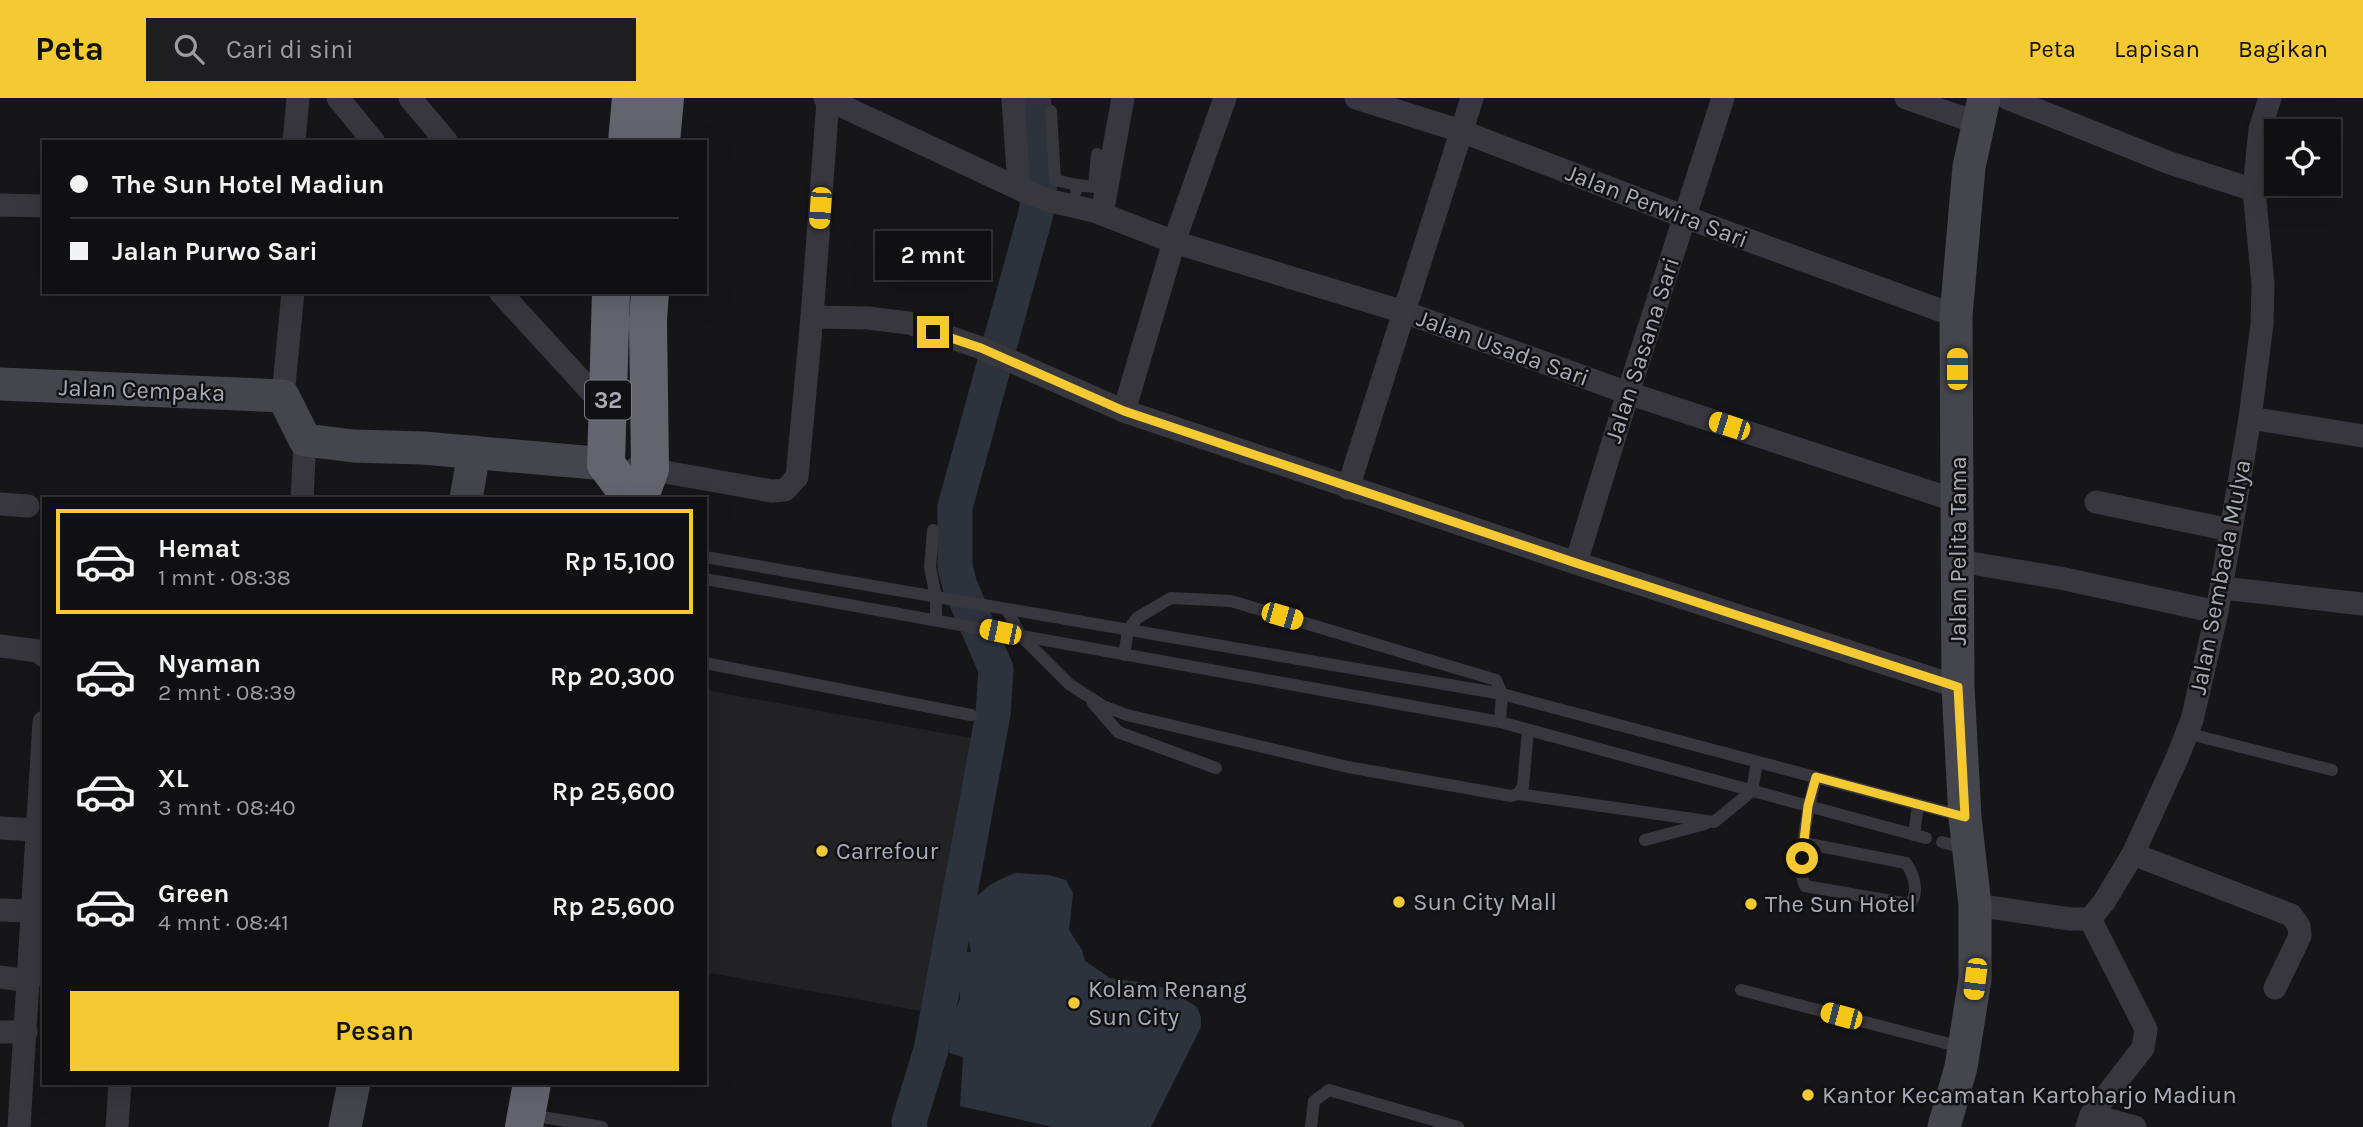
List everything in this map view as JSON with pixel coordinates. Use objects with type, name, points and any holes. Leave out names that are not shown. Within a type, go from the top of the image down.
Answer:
[{"type":"highway","points":[[626,140],[631,98]]},
{"type":"highway","points":[[661,140],[664,98]]},
{"type":"highway","name":"32","points":[[606,464],[611,294]]},
{"type":"highway","name":"32","points":[[640,489],[650,294]]},
{"type":"highway","points":[[606,464],[640,489]]},
{"type":"street","points":[[294,140],[298,98]]},
{"type":"street","points":[[338,98],[372,140]]},
{"type":"street","points":[[411,98],[445,140]]},
{"type":"street","points":[[1013,98],[1021,190]]},
{"type":"street","points":[[1102,214],[1123,98]]},
{"type":"street","points":[[1124,411],[1174,242],[1225,98]]},
{"type":"street","name":"Jalan Perwira Sari","points":[[1356,98],[1461,131],[1685,217],[1956,316]]},
{"type":"street","points":[[1348,488],[1472,98]]},
{"type":"street","name":"Jalan Sasana Sari","points":[[1576,563],[1723,98]]},
{"type":"street","points":[[1906,98],[1981,110]]},
{"type":"street","points":[[2007,98],[2170,163],[2254,190]]},
{"type":"street","name":"Jalan Sembada Mulya","points":[[2090,919],[2104,902],[2133,854],[2178,756],[2192,720],[2217,612],[2250,418],[2262,324],[2263,291],[2254,190],[2260,129],[2270,98]]},
{"type":"street","points":[[640,489],[772,491],[785,490],[797,477],[812,317],[826,99]]},
{"type":"street","name":"Jalan Usada Sari","points":[[826,99],[1048,200],[1075,195],[1102,214],[1174,242],[1404,313],[1628,393],[1957,501]]},
{"type":"street","name":"Jalan Pelita Tama","points":[[1944,1127],[1965,1047],[1975,979],[1975,905],[1956,846],[1965,817],[1958,687],[1956,316],[1969,167],[1981,110]]},
{"type":"street","points":[[0,205],[42,206]]},
{"type":"street","points":[[293,294],[283,396],[305,440],[302,497]]},
{"type":"street","points":[[501,294],[607,409]]},
{"type":"street","points":[[812,317],[868,318],[909,324],[981,348],[1124,411],[1348,488],[1958,687]]},
{"type":"street","name":"Jalan Cempaka","points":[[0,384],[283,396]]},
{"type":"street","points":[[2250,418],[2363,436]]},
{"type":"street","points":[[305,440],[353,446],[474,452],[606,464]]},
{"type":"street","points":[[466,497],[474,452]]},
{"type":"street","points":[[2096,502],[2230,530]]},
{"type":"street","points":[[0,504],[28,506]]},
{"type":"street","points":[[1959,561],[2060,578],[2217,612]]},
{"type":"street","points":[[2222,588],[2363,604]]},
{"type":"street","points":[[0,646],[38,651],[42,654]]},
{"type":"street","points":[[19,1127],[29,981],[37,911],[37,830],[42,753]]},
{"type":"street","points":[[0,828],[37,830]]},
{"type":"street","points":[[2133,854],[2291,915],[2299,926],[2300,936],[2275,988]]},
{"type":"street","points":[[1975,905],[2070,919],[2090,919],[2146,1029],[2143,1048],[2089,1121],[2135,1127]]},
{"type":"street","points":[[0,910],[37,911]]},
{"type":"street","points":[[0,978],[29,981]]},
{"type":"street","points":[[0,1032],[26,1032]]},
{"type":"street","points":[[117,1127],[120,1085]]},
{"type":"street","points":[[345,1127],[354,1085]]},
{"type":"lane","points":[[1051,111],[1055,180],[1075,195],[1094,187],[1097,154]]},
{"type":"lane","points":[[933,530],[930,566],[942,598],[936,620]]},
{"type":"lane","points":[[707,557],[1502,694],[1965,817]]},
{"type":"lane","points":[[707,579],[1500,722],[1920,837],[1918,805]]},
{"type":"lane","points":[[1124,655],[1128,631],[1137,618],[1171,598],[1231,601],[1496,680],[1502,694],[1500,722]]},
{"type":"lane","points":[[1007,610],[1021,636],[1069,684],[1088,698],[1127,715],[1348,767],[1511,796],[1518,794],[1712,822]]},
{"type":"lane","points":[[707,663],[971,715]]},
{"type":"lane","points":[[1088,698],[1118,732],[1216,768]]},
{"type":"lane","points":[[1518,794],[1523,786],[1528,730]]},
{"type":"lane","points":[[2186,733],[2332,770]]},
{"type":"lane","points":[[1645,840],[1718,821],[1752,791],[1757,762]]},
{"type":"lane","points":[[1804,843],[1906,863],[1910,868],[1916,894],[1914,900],[1909,904],[1808,888],[1801,878],[1804,843],[1808,806],[1816,777]]},
{"type":"lane","points":[[1741,990],[1965,1047]]},
{"type":"lane","points":[[1311,1127],[1314,1101],[1329,1090],[1458,1127]]},
{"type":"lane","points":[[527,1108],[602,1127]]},
{"type":"shaded area","name":"Carrefour","points":[[707,690],[988,741],[938,1014],[707,972]]},
{"type":"shaded area","name":"Kolam Renang Sun City","points":[[1016,873],[1049,875],[1066,880],[1073,893],[1069,930],[1082,950],[1085,961],[1110,978],[1152,984],[1169,990],[1197,1007],[1201,1027],[1151,1127],[1053,1127],[960,1106],[963,1057],[949,1053],[952,1020],[960,999],[959,981],[951,976],[956,952],[971,952],[964,917],[985,889]]},
{"type":"waterway","points":[[910,1127],[909,1122],[931,1050],[993,714],[996,669],[960,586],[955,567],[955,507],[1036,213],[1041,175],[1033,98]]},
{"type":"place","name":"Carrefour","points":[[822,851]]},
{"type":"place","name":"Sun City Mall","points":[[1399,902]]},
{"type":"place","name":"The Sun Hotel","points":[[1751,904]]},
{"type":"place","name":"Kolam Renang Sun City","points":[[1074,1003]]},
{"type":"place","name":"Kantor Kecamatan Kartoharjo Madiun","points":[[1808,1095]]},
{"type":"route","points":[[933,332],[981,348],[1124,411],[1348,488],[1958,687],[1965,817],[1816,777],[1808,806],[1802,858]]}]
